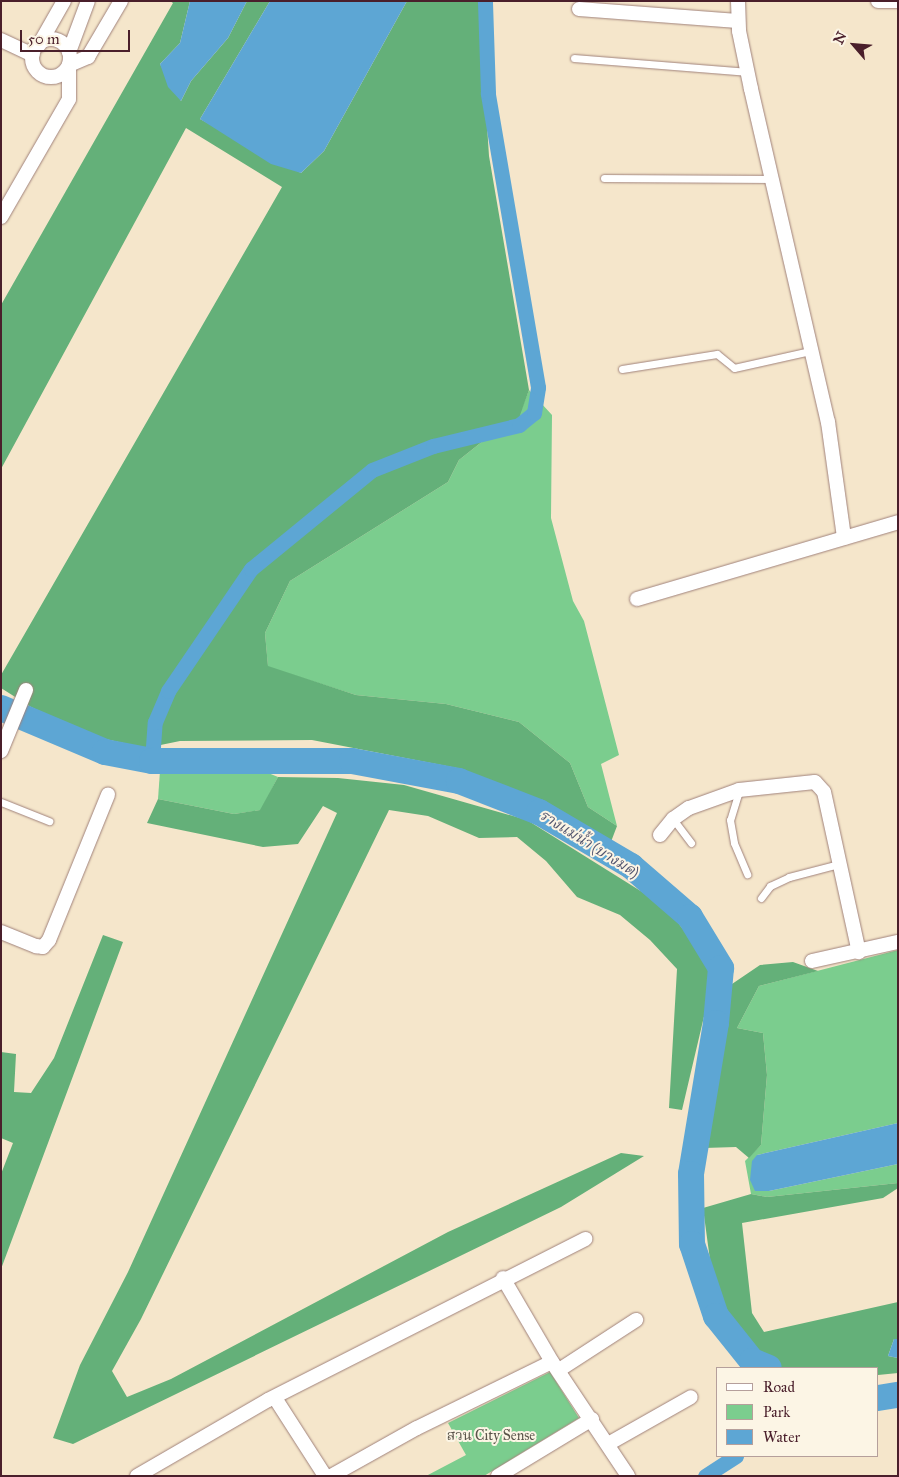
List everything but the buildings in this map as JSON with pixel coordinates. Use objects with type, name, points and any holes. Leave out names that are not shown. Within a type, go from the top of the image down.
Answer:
[{"type":"street","points":[[64,1],[36,50],[35,67],[50,77],[62,74],[88,1]]},
{"type":"street","points":[[69,58],[88,57],[121,1]]},
{"type":"street","points":[[738,1],[738,21],[771,180],[828,422],[844,538]]},
{"type":"street","points":[[878,1],[898,1]]},
{"type":"street","points":[[579,9],[738,21]]},
{"type":"street","points":[[1,40],[36,50],[56,40],[69,58],[69,99],[1,217]]},
{"type":"street","points":[[637,599],[898,522]]},
{"type":"street","points":[[1,751],[26,690]]},
{"type":"street","points":[[660,835],[672,819],[688,808],[739,790],[815,782],[824,792],[859,952]]},
{"type":"street","points":[[1,932],[36,946],[43,947],[49,940],[108,794]]},
{"type":"street","points":[[812,961],[898,942]]},
{"type":"street","points":[[137,1476],[275,1398],[503,1278],[585,1239]]},
{"type":"street","points":[[503,1278],[556,1366],[628,1476]]},
{"type":"street","points":[[331,1476],[417,1428],[556,1366],[636,1320]]},
{"type":"street","points":[[608,1444],[691,1397]]},
{"type":"street","points":[[275,1398],[325,1476]]},
{"type":"street","points":[[498,1476],[592,1419]]},
{"type":"lane","points":[[574,58],[748,72]]},
{"type":"lane","points":[[604,178],[771,180]]},
{"type":"lane","points":[[622,369],[716,354],[734,368],[810,351]]},
{"type":"lane","points":[[739,790],[730,820],[734,843],[747,874]]},
{"type":"lane","points":[[1,802],[50,821]]},
{"type":"lane","points":[[672,819],[690,843]]},
{"type":"lane","points":[[761,898],[770,886],[789,877],[840,864]]},
{"type":"green space","points":[[170,1],[190,1],[180,43],[160,64],[181,101],[191,81],[228,38],[247,1],[270,1],[200,119],[301,173],[324,151],[407,1],[479,1],[489,156],[529,390],[519,418],[488,437],[459,460],[448,482],[290,581],[265,633],[268,666],[356,695],[446,704],[519,722],[570,763],[588,807],[617,826],[609,847],[589,829],[462,769],[312,740],[180,741],[146,748],[96,737],[31,707],[1,688],[1,675],[282,187],[186,128],[1,469],[1,305],[173,3]]},
{"type":"green space","points":[[529,390],[552,415],[551,518],[573,601],[584,621],[619,755],[601,764],[617,826],[588,807],[570,763],[519,722],[446,704],[356,695],[268,667],[265,633],[290,581],[448,482],[459,460],[488,437],[518,418]]},
{"type":"green space","points":[[261,770],[278,777],[261,810],[234,814],[158,799],[160,771]]},
{"type":"green space","points":[[278,777],[338,778],[404,785],[527,820],[663,905],[707,958],[710,991],[682,1110],[669,1108],[677,969],[650,940],[620,915],[577,897],[546,861],[517,837],[479,838],[428,816],[389,810],[141,1319],[112,1371],[127,1397],[171,1379],[448,1232],[621,1153],[644,1156],[561,1207],[73,1444],[53,1438],[80,1365],[128,1272],[337,813],[323,806],[298,844],[263,847],[147,823],[158,799],[234,814],[260,810]]},
{"type":"green space","points":[[103,935],[123,942],[1,1269],[1,1174],[13,1143],[1,1138],[1,1052],[16,1054],[14,1092],[31,1093],[54,1058]]},
{"type":"green space","points":[[898,950],[898,1123],[757,1155],[769,1191],[898,1164],[898,1183],[767,1197],[751,1194],[745,1161],[761,1145],[767,1075],[763,1033],[737,1028],[759,986]]},
{"type":"green space","points":[[793,962],[818,971],[759,986],[737,1028],[763,1033],[767,1075],[761,1145],[749,1158],[736,1147],[704,1148],[732,984],[760,965]]},
{"type":"green space","points":[[898,1183],[898,1188],[883,1198],[742,1223],[752,1313],[764,1332],[898,1302],[898,1339],[894,1339],[888,1356],[898,1358],[898,1373],[879,1375],[879,1367],[774,1367],[729,1317],[710,1260],[703,1208],[751,1194],[767,1197]]},
{"type":"green space","name":"สวน City Sense","points":[[550,1372],[579,1418],[484,1476],[426,1476],[466,1455],[448,1423]]},
{"type":"water","points":[[190,1],[247,1],[228,38],[191,81],[181,101],[168,87],[160,64],[180,43]]},
{"type":"water","points":[[270,1],[407,1],[324,151],[301,173],[271,164],[200,119]]},
{"type":"water","points":[[898,1123],[898,1164],[769,1191],[755,1191],[750,1180],[752,1161],[757,1155]]},
{"type":"water","points":[[894,1339],[898,1339],[898,1358],[888,1356]]},
{"type":"waterway","points":[[152,761],[155,722],[168,691],[251,569],[372,470],[433,446],[519,425],[534,413],[538,387],[488,93],[485,1]]},
{"type":"waterway","name":"รางแม่น้ำ (บางมด)","points":[[1,708],[105,752],[152,761],[352,761],[459,781],[539,812],[631,866],[690,917],[721,968],[716,1023],[691,1174],[692,1244],[716,1316],[752,1361],[767,1367]]},
{"type":"waterway","name":"รางแม่น้ำ (บางมด)","points":[[879,1398],[898,1395]]},
{"type":"waterway","points":[[705,1476],[734,1457]]}]
